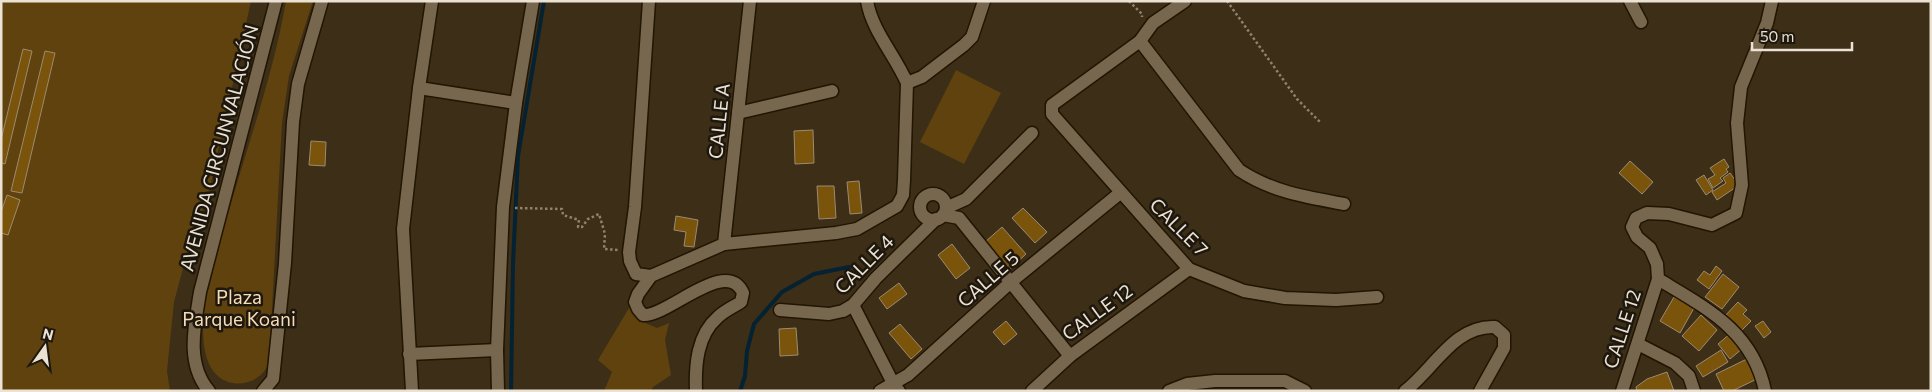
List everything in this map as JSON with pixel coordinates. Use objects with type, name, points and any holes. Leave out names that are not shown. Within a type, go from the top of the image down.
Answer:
[{"type":"street","name":"AVENIDA CIRCUNVALACIÓN","points":[[209,391],[203,384],[195,362],[193,338],[200,292],[276,1]]},
{"type":"street","points":[[263,391],[273,385],[285,263],[298,84],[322,1]]},
{"type":"street","points":[[412,391],[403,229],[419,88],[432,1]]},
{"type":"street","points":[[498,391],[502,207],[516,102],[533,1]]},
{"type":"street","points":[[648,1],[635,207],[629,252],[630,261],[636,274],[651,276]]},
{"type":"street","name":"CALLE A","points":[[724,244],[750,1]]},
{"type":"street","points":[[696,391],[697,360],[701,341],[708,328],[718,316],[741,302],[743,292],[740,285],[730,281],[719,282],[691,292],[658,312],[643,315],[638,309],[636,302],[638,294],[651,276],[724,244],[836,234],[857,229],[897,206],[903,195],[907,83],[902,70],[868,10],[867,1]]},
{"type":"street","points":[[907,83],[922,77],[972,37],[984,1]]},
{"type":"street","points":[[1185,1],[1153,23],[1140,41],[1239,170],[1256,182],[1297,196],[1344,204]]},
{"type":"street","points":[[1630,1],[1641,22]]},
{"type":"street","points":[[1765,391],[1761,370],[1742,338],[1713,312],[1658,279],[1657,264],[1650,248],[1637,237],[1632,227],[1636,218],[1647,213],[1660,213],[1712,225],[1736,214],[1742,185],[1737,123],[1741,87],[1768,23],[1772,1]]},
{"type":"street","name":"CALLE 7","points":[[1140,41],[1052,104],[1052,114],[1189,269],[1244,291],[1285,298],[1336,300],[1377,297]]},
{"type":"street","points":[[419,88],[516,102]]},
{"type":"street","points":[[738,113],[832,91]]},
{"type":"street","name":"CALLE 4","points":[[780,310],[829,314],[852,305],[876,278],[942,214],[966,199],[1032,133]]},
{"type":"street","name":"CALLE 5","points":[[880,391],[896,387],[1012,282],[1120,193]]},
{"type":"street","points":[[942,214],[944,198],[935,194],[929,194],[922,201],[922,213],[928,218],[942,214],[959,218],[1070,356]]},
{"type":"street","points":[[903,195],[922,201]]},
{"type":"street","name":"CALLE 12","points":[[1032,391],[1070,356],[1189,269]]},
{"type":"street","name":"CALLE 12","points":[[1622,391],[1658,279]]},
{"type":"street","points":[[852,305],[896,387]]},
{"type":"street","points":[[1405,391],[1452,343],[1469,332],[1484,326],[1495,327],[1504,335],[1504,348],[1480,391]]},
{"type":"street","points":[[1638,344],[1675,363],[1689,376],[1694,391]]},
{"type":"street","points":[[409,354],[498,350]]},
{"type":"street","points":[[1169,391],[1187,384],[1224,381],[1285,381],[1304,388],[1305,391]]},
{"type":"path","points":[[1227,1],[1296,99],[1321,123]]},
{"type":"path","points":[[515,208],[526,210],[562,209],[563,215],[579,220],[578,227],[582,227],[588,219],[599,214],[605,234],[604,249],[629,252]]},
{"type":"green space","points":[[1,1],[251,1],[208,197],[192,235],[174,302],[167,371],[170,391],[1,391]]},
{"type":"green space","name":"Plaza Parque Koani","points":[[286,1],[313,1],[289,76],[282,123],[269,360],[261,375],[250,381],[238,384],[226,381],[211,368],[204,347],[203,323],[205,302],[216,252],[269,78]]},
{"type":"green space","points":[[956,70],[1001,93],[964,164],[920,142]]},
{"type":"green space","points":[[632,303],[643,322],[657,328],[669,323],[665,340],[671,375],[653,387],[651,391],[604,391],[612,372],[598,360]]},
{"type":"building","points":[[23,49],[32,51],[5,164],[1,163],[1,140]]},
{"type":"building","points":[[45,51],[55,53],[22,193],[11,191]]},
{"type":"building","points":[[813,130],[814,163],[795,164],[794,131]]},
{"type":"building","points":[[311,141],[326,142],[325,166],[309,165]]},
{"type":"building","points":[[1724,159],[1729,167],[1726,169],[1728,172],[1720,178],[1723,181],[1713,188],[1708,179],[1715,175],[1710,168]]},
{"type":"building","points":[[1630,161],[1653,182],[1642,194],[1619,173]]},
{"type":"building","points":[[1730,173],[1739,185],[1717,200],[1712,192],[1726,183],[1723,178]]},
{"type":"building","points":[[1704,175],[1713,190],[1706,195],[1696,180]]},
{"type":"building","points":[[859,181],[862,213],[850,214],[847,182]]},
{"type":"building","points":[[817,186],[834,186],[836,218],[819,219]]},
{"type":"building","points":[[7,195],[20,200],[8,235],[1,233],[1,212]]},
{"type":"building","points":[[1023,208],[1047,232],[1035,243],[1012,218]]},
{"type":"building","points":[[676,216],[698,220],[694,247],[684,246],[686,232],[674,230]]},
{"type":"building","points":[[1002,227],[1026,254],[1010,269],[985,242]]},
{"type":"building","points":[[952,244],[970,268],[956,279],[938,255]]},
{"type":"building","points":[[1716,266],[1722,271],[1709,289],[1697,280],[1704,271],[1710,275]]},
{"type":"building","points":[[1723,274],[1739,287],[1722,309],[1705,297]]},
{"type":"building","points":[[899,283],[907,294],[887,309],[879,298]]},
{"type":"building","points":[[1674,297],[1694,308],[1680,333],[1660,321]]},
{"type":"building","points":[[1738,302],[1747,310],[1743,314],[1751,321],[1740,332],[1724,317]]},
{"type":"building","points":[[1701,315],[1717,330],[1699,351],[1682,336]]},
{"type":"building","points":[[1006,321],[1017,334],[1004,345],[993,332]]},
{"type":"building","points":[[1763,321],[1771,332],[1764,338],[1755,326]]},
{"type":"building","points":[[900,324],[922,349],[911,359],[889,333]]},
{"type":"building","points":[[796,328],[798,355],[780,356],[779,329]]},
{"type":"building","points":[[1731,333],[1743,348],[1730,359],[1718,344]]},
{"type":"building","points":[[1721,350],[1728,362],[1703,377],[1696,366]]},
{"type":"building","points":[[1749,358],[1759,378],[1732,391],[1724,391],[1716,374]]},
{"type":"building","points":[[1667,372],[1674,391],[1637,391],[1636,387],[1647,379]]},
{"type":"waterway","points":[[511,391],[513,263],[518,156],[544,1]]},
{"type":"waterway","points":[[740,391],[745,376],[747,351],[754,324],[782,292],[814,274],[849,267]]}]
